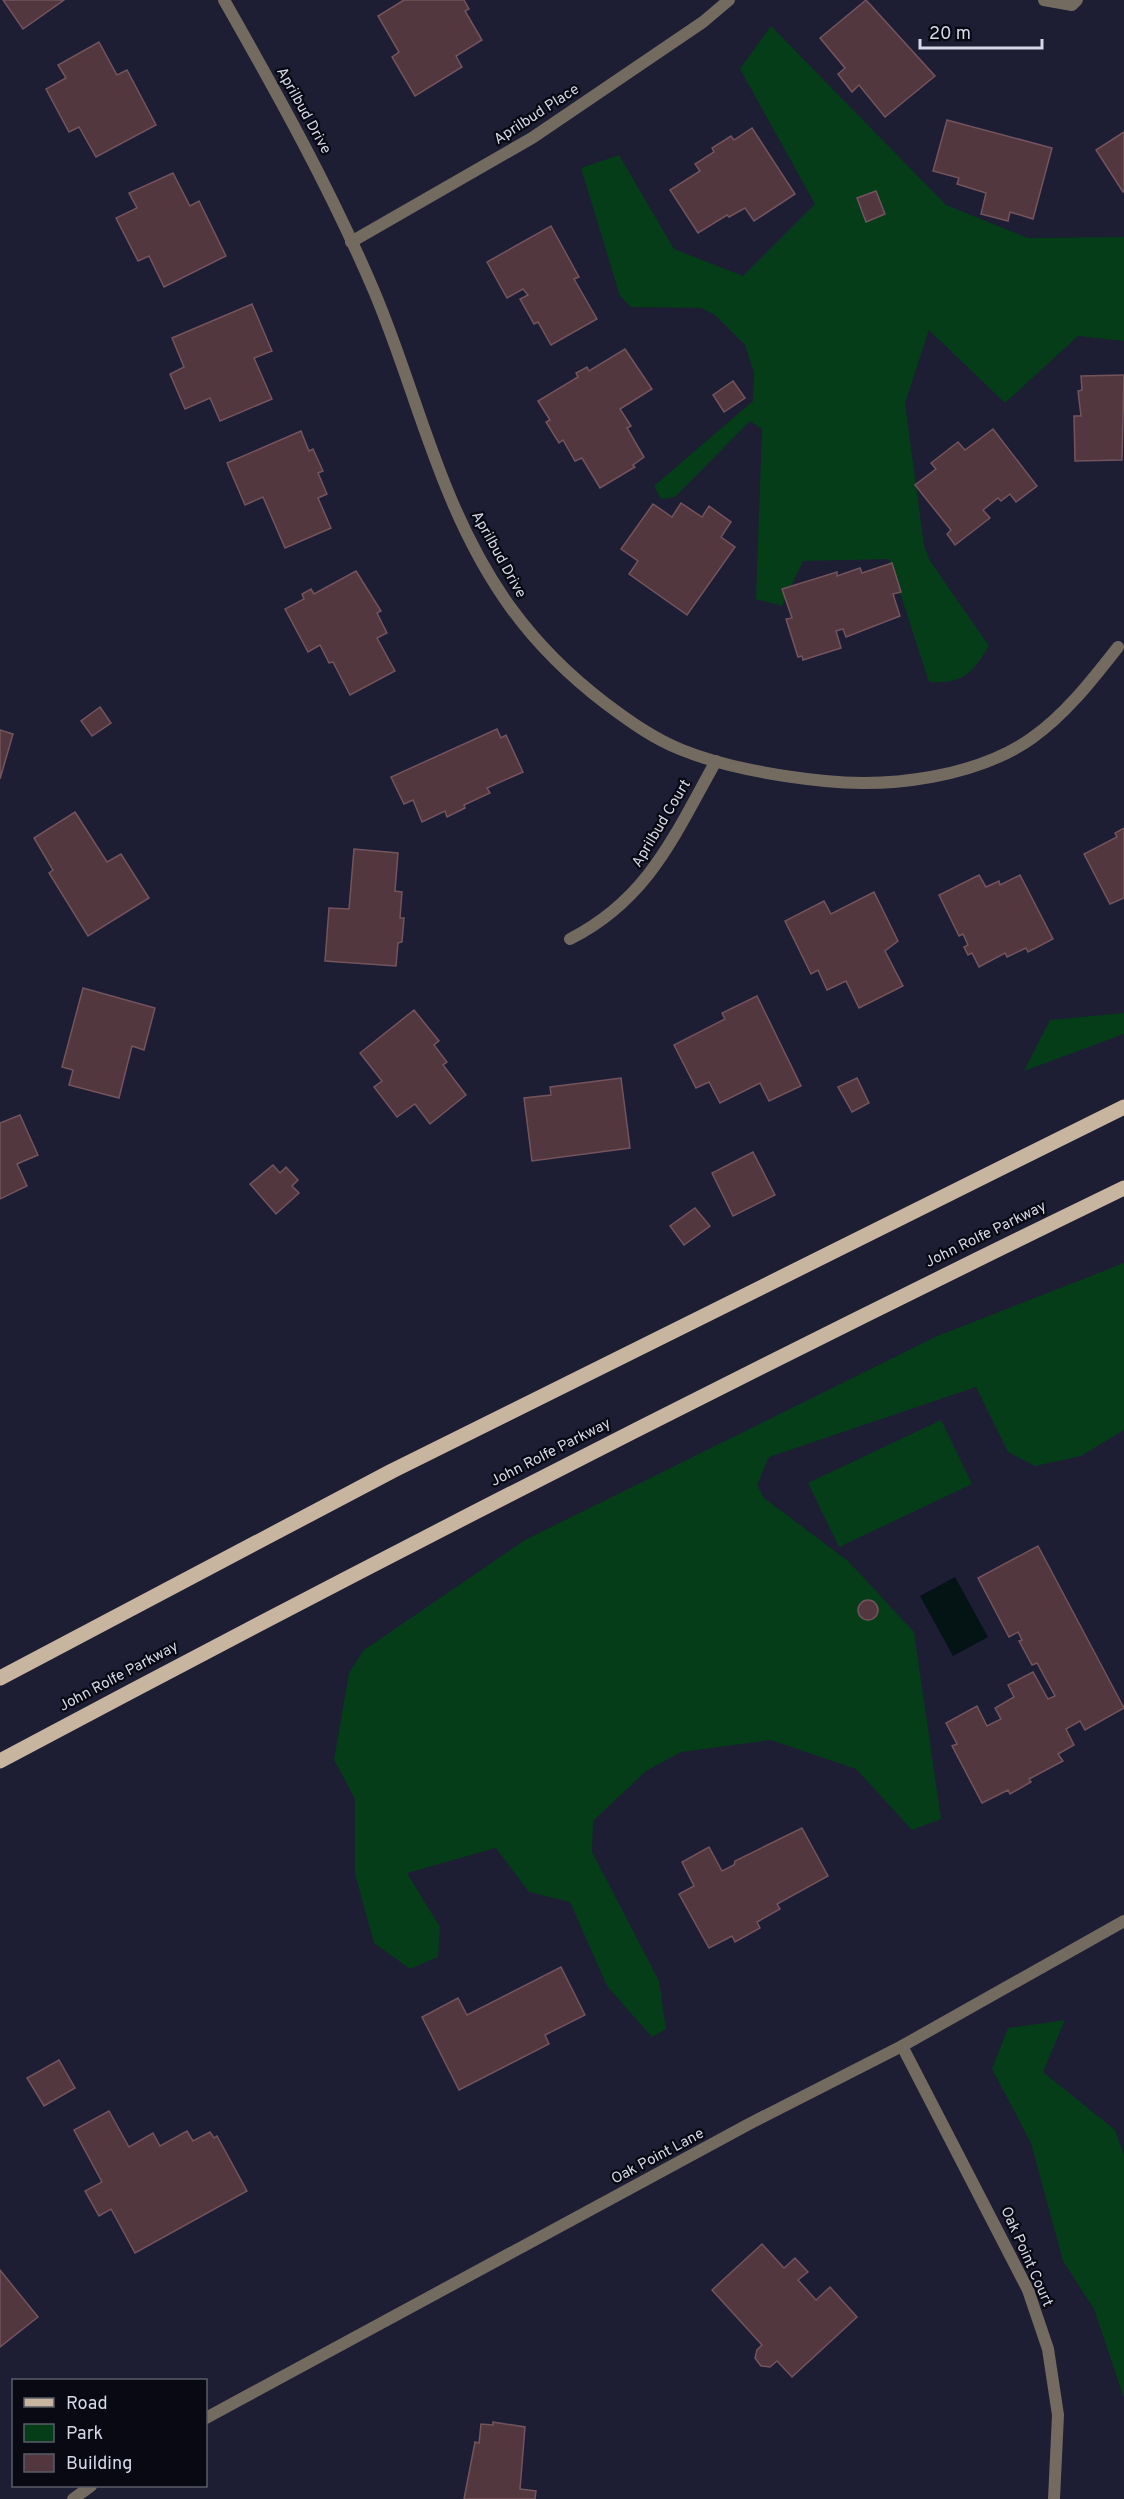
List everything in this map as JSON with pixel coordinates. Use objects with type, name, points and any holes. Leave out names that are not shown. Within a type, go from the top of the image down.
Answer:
[{"type":"main road","points":[[0,1678],[392,1471],[1124,1107]]},
{"type":"main road","name":"John Rolfe Parkway","points":[[0,1761],[325,1588],[889,1302],[1124,1188]]},
{"type":"street","name":"Aprilbud Drive","points":[[224,0],[321,174],[375,293],[449,496],[503,599],[523,627],[577,681],[631,723],[680,749],[716,761],[784,777],[857,784],[895,783],[939,776],[1011,751],[1035,736],[1083,691],[1118,647]]},
{"type":"street","name":"Aprilbud Place","points":[[351,242],[532,138],[703,22],[729,0]]},
{"type":"street","points":[[1044,0],[1072,4],[1077,0]]},
{"type":"street","name":"Aprilbud Court","points":[[570,939],[597,926],[638,890],[657,868],[716,761]]},
{"type":"street","name":"Oak Point Lane","points":[[207,2417],[749,2124],[902,2046],[1124,1921]]},
{"type":"street","name":"Oak Point Court","points":[[902,2046],[1028,2290],[1048,2349],[1058,2415],[1054,2499]]},
{"type":"street","points":[[73,2499],[90,2487]]},
{"type":"green space","points":[[771,26],[946,205],[1028,238],[1124,237],[1124,341],[1078,336],[1005,403],[929,330],[905,403],[924,546],[930,561],[989,646],[972,670],[959,679],[929,682],[889,559],[803,561],[782,606],[756,599],[762,429],[750,421],[675,497],[661,499],[654,486],[753,401],[754,372],[745,345],[715,315],[701,308],[631,307],[620,296],[581,168],[619,155],[674,249],[743,276],[815,204],[740,69]]},
{"type":"green space","points":[[1124,1013],[1124,1034],[1024,1071],[1050,1020]]},
{"type":"green space","points":[[1124,1263],[1124,1430],[1081,1456],[1035,1466],[1008,1452],[976,1387],[769,1457],[757,1485],[764,1498],[848,1561],[914,1632],[941,1819],[912,1830],[856,1769],[771,1740],[681,1752],[646,1771],[593,1821],[592,1852],[659,1981],[666,2029],[652,2037],[607,1986],[570,1902],[529,1892],[496,1848],[407,1873],[440,1927],[438,1957],[410,1969],[374,1943],[355,1874],[355,1799],[334,1760],[349,1673],[364,1650],[525,1540],[935,1337]]},
{"type":"green space","points":[[941,1420],[972,1484],[839,1547],[808,1483]]},
{"type":"green space","points":[[1065,2020],[1043,2072],[1115,2130],[1124,2155],[1124,2398],[1094,2309],[1063,2261],[1031,2143],[992,2069],[1008,2028]]},
{"type":"shaded area","points":[[955,1577],[988,1637],[953,1656],[920,1596]]},
{"type":"building","points":[[3,0],[64,0],[23,29]]},
{"type":"building","points":[[404,0],[464,0],[469,9],[465,11],[482,40],[456,56],[462,67],[415,96],[392,57],[399,52],[378,16]]},
{"type":"building","points":[[866,0],[935,76],[885,117],[859,85],[852,92],[838,74],[845,68],[820,38]]},
{"type":"building","points":[[99,42],[117,75],[127,70],[156,125],[96,157],[79,127],[69,132],[46,89],[66,78],[58,65]]},
{"type":"building","points":[[947,120],[1052,148],[1033,219],[1010,212],[1008,221],[981,214],[986,193],[957,184],[959,178],[933,171]]},
{"type":"building","points":[[752,128],[795,194],[754,221],[745,208],[729,217],[727,215],[698,233],[670,190],[700,171],[695,164],[714,152],[712,148],[731,136],[734,140]]},
{"type":"building","points":[[1124,132],[1124,191],[1123,192],[1096,150]]},
{"type":"building","points":[[173,173],[190,206],[199,201],[226,256],[164,287],[149,256],[138,261],[116,218],[137,208],[129,193]]},
{"type":"building","points":[[876,191],[885,214],[866,222],[857,198]]},
{"type":"building","points":[[551,226],[579,277],[574,279],[597,319],[551,345],[538,322],[534,324],[520,299],[528,295],[523,289],[507,298],[487,262]]},
{"type":"building","points":[[252,304],[272,351],[254,358],[272,399],[220,421],[210,398],[185,409],[170,374],[184,367],[172,338]]},
{"type":"building","points":[[625,349],[652,389],[620,409],[631,426],[627,428],[644,457],[633,465],[635,467],[600,488],[582,458],[575,461],[563,440],[559,443],[546,422],[550,420],[538,401],[578,377],[576,373],[587,367],[589,371]]},
{"type":"building","points":[[1124,375],[1122,460],[1075,461],[1074,416],[1081,416],[1078,391],[1082,390],[1081,376]]},
{"type":"building","points":[[733,381],[745,398],[724,412],[713,395]]},
{"type":"building","points":[[993,429],[1037,486],[1016,502],[1010,494],[1001,501],[998,498],[983,510],[990,518],[955,545],[947,534],[951,530],[915,485],[936,469],[931,463],[958,442],[965,450]]},
{"type":"building","points":[[301,431],[309,451],[313,449],[323,471],[318,473],[327,494],[318,498],[331,528],[285,548],[263,497],[245,505],[227,463]]},
{"type":"building","points":[[681,503],[702,517],[709,506],[731,522],[721,537],[735,547],[687,615],[629,574],[638,561],[621,549],[653,504],[672,517]]},
{"type":"building","points":[[892,563],[901,592],[893,594],[900,616],[846,637],[843,629],[836,631],[841,648],[803,660],[802,656],[798,657],[786,619],[792,618],[782,589],[837,572],[837,576],[860,568],[862,573]]},
{"type":"building","points":[[356,571],[381,611],[377,613],[387,633],[377,638],[395,671],[350,695],[333,662],[329,663],[320,645],[308,652],[285,609],[304,599],[302,594],[311,589],[314,594]]},
{"type":"building","points":[[100,707],[111,723],[92,736],[81,721]]},
{"type":"building","points":[[497,729],[501,738],[506,735],[523,772],[487,788],[490,793],[464,805],[465,808],[447,817],[445,811],[422,822],[413,800],[404,804],[391,777]]},
{"type":"building","points":[[0,730],[13,734],[0,779]]},
{"type":"building","points":[[75,812],[107,862],[121,854],[149,898],[88,936],[49,873],[53,870],[34,838]]},
{"type":"building","points":[[1124,828],[1124,898],[1110,904],[1084,854],[1117,837],[1115,833]]},
{"type":"building","points":[[354,849],[398,853],[395,891],[402,892],[400,918],[404,918],[402,942],[398,943],[396,966],[325,961],[329,908],[349,909]]},
{"type":"building","points":[[979,875],[986,887],[999,881],[1000,885],[1020,875],[1053,939],[1028,952],[1026,948],[1007,957],[1005,953],[979,967],[972,953],[968,955],[964,947],[968,945],[963,934],[959,936],[939,895]]},
{"type":"building","points":[[874,892],[898,941],[885,951],[903,986],[859,1008],[846,981],[827,990],[818,970],[811,974],[785,921],[824,901],[831,914]]},
{"type":"building","points":[[83,988],[155,1008],[144,1050],[132,1046],[119,1098],[69,1085],[73,1070],[62,1067]]},
{"type":"building","points":[[757,996],[801,1086],[769,1101],[760,1083],[720,1103],[709,1082],[696,1088],[674,1045],[725,1019],[722,1013]]},
{"type":"building","points":[[414,1010],[439,1041],[434,1045],[447,1062],[443,1065],[466,1095],[430,1124],[415,1104],[397,1117],[374,1087],[382,1081],[360,1053]]},
{"type":"building","points":[[621,1078],[630,1148],[532,1161],[524,1098],[551,1095],[550,1087]]},
{"type":"building","points":[[857,1078],[869,1103],[852,1112],[838,1087]]},
{"type":"building","points":[[20,1115],[38,1155],[17,1164],[27,1186],[0,1199],[0,1123]]},
{"type":"building","points":[[753,1152],[775,1195],[733,1216],[712,1173]]},
{"type":"building","points":[[273,1165],[280,1173],[286,1167],[298,1180],[292,1186],[299,1193],[276,1214],[250,1184]]},
{"type":"building","points":[[695,1208],[710,1226],[684,1245],[670,1226]]},
{"type":"building","points":[[1038,1546],[1124,1708],[1085,1730],[1080,1721],[1066,1729],[1074,1745],[1058,1754],[1063,1761],[1029,1779],[1031,1782],[1010,1794],[1008,1790],[982,1803],[952,1746],[957,1744],[946,1723],[977,1706],[987,1726],[1001,1719],[995,1708],[1014,1697],[1008,1685],[1033,1672],[1048,1699],[1055,1696],[1037,1663],[1032,1665],[1019,1641],[1022,1640],[1018,1632],[1009,1637],[978,1578]]},
{"type":"building","points":[[868,1600],[875,1603],[878,1610],[875,1617],[868,1620],[861,1617],[858,1610],[861,1603]]},
{"type":"building","points":[[802,1828],[828,1876],[777,1904],[780,1909],[757,1922],[760,1928],[735,1942],[732,1936],[709,1948],[679,1894],[694,1886],[682,1862],[709,1847],[722,1871],[734,1865],[735,1861]]},
{"type":"building","points":[[561,1967],[585,2015],[545,2035],[549,2044],[459,2090],[422,2017],[458,1998],[467,2015]]},
{"type":"building","points":[[59,2060],[75,2088],[44,2106],[27,2078]]},
{"type":"building","points":[[109,2111],[129,2147],[153,2133],[160,2146],[187,2131],[193,2141],[210,2132],[214,2138],[217,2136],[247,2191],[135,2253],[111,2209],[99,2216],[85,2191],[102,2182],[74,2130]]},
{"type":"building","points":[[762,2244],[784,2268],[795,2258],[808,2272],[798,2280],[816,2300],[830,2287],[857,2317],[792,2377],[777,2361],[770,2367],[761,2366],[755,2358],[757,2350],[762,2345],[712,2290]]},
{"type":"building","points":[[0,2270],[38,2317],[0,2347]]},
{"type":"building","points":[[493,2422],[525,2427],[520,2489],[536,2491],[535,2499],[464,2499],[475,2442],[479,2443],[481,2424],[493,2425]]}]
